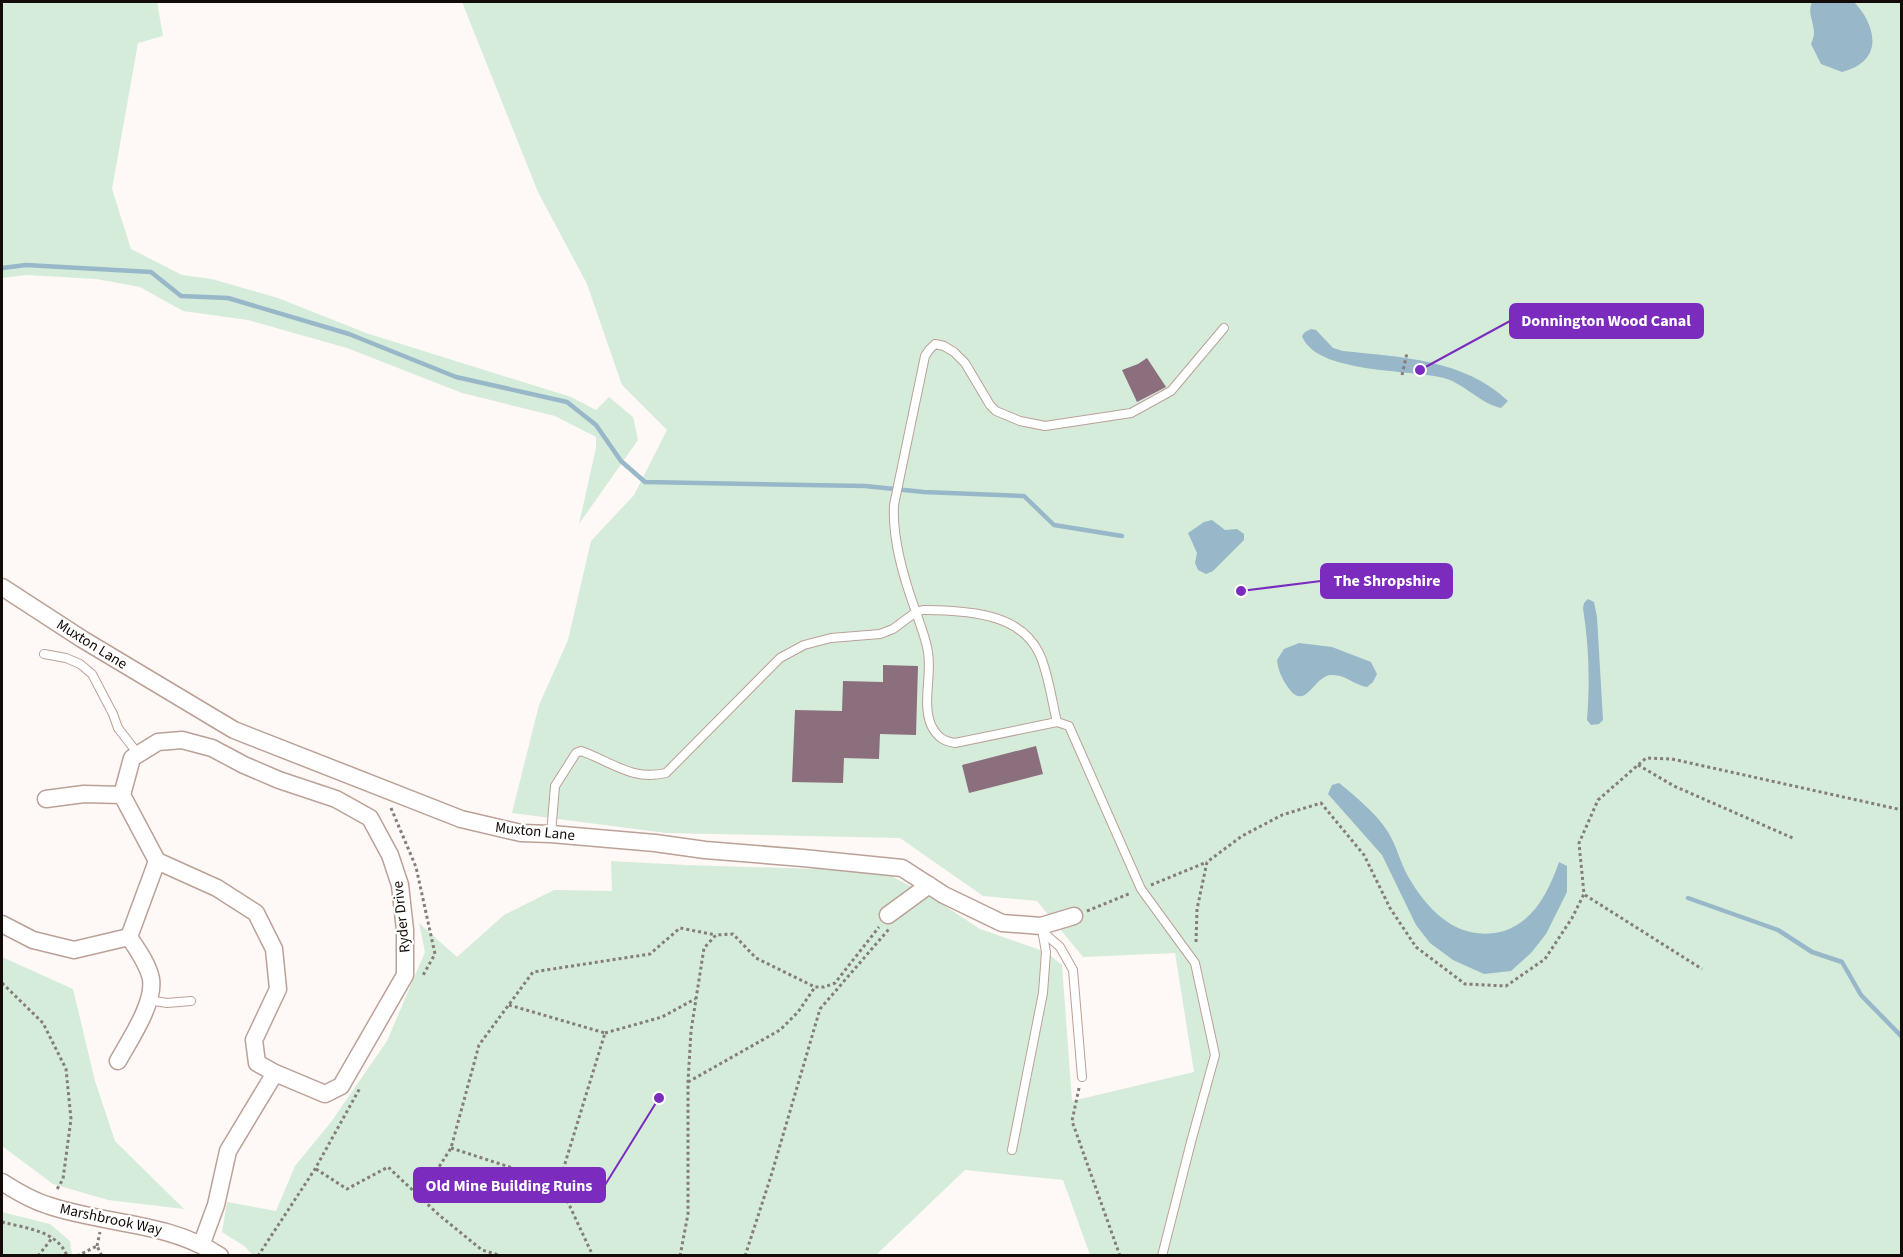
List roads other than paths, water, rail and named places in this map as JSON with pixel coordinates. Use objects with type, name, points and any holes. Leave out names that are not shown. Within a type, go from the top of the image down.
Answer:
[{"type":"street","name":"Muxton Lane","points":[[2,587],[184,702],[234,730],[461,819],[521,833],[902,868],[944,895],[1002,923],[1042,930],[1074,916]]},
{"type":"street","name":"Ryder Drive","points":[[138,754],[158,742],[183,740],[212,748],[279,780],[336,799],[370,818],[390,855],[400,885],[405,930],[405,975],[341,1086],[325,1094],[257,1063],[254,1040],[278,989],[274,949],[256,912],[217,888],[157,861]]},
{"type":"street","points":[[129,937],[157,861],[122,795],[132,758],[138,754]]},
{"type":"street","points":[[46,799],[84,794],[122,795]]},
{"type":"street","points":[[891,919],[929,885]]},
{"type":"street","points":[[2,924],[33,940],[74,950],[129,937]]},
{"type":"street","points":[[118,1061],[147,1009],[151,980],[141,956],[129,937]]},
{"type":"street","points":[[202,1243],[216,1205],[228,1151],[275,1073]]},
{"type":"street","name":"Marshbrook Way","points":[[2,1182],[26,1197],[49,1206],[163,1230],[202,1243],[220,1256]]},
{"type":"lane","points":[[1162,1256],[1215,1055],[1195,963],[1141,889],[1069,726],[1057,722],[955,743],[944,741],[937,735],[930,722],[928,705],[929,653],[902,564],[893,513],[925,356],[935,344],[954,352],[965,363],[996,411],[1020,421],[1045,426],[1131,413],[1171,391],[1224,328]]},
{"type":"lane","points":[[551,834],[555,786],[576,753],[582,750],[634,774],[653,776],[666,772],[780,658],[804,645],[831,638],[880,634],[893,629],[916,612],[923,610],[974,612],[1006,621],[1023,633],[1040,655],[1057,722]]},
{"type":"lane","points":[[44,654],[66,658],[80,664],[92,674],[118,728],[138,754]]},
{"type":"lane","points":[[1042,930],[1060,946],[1073,970],[1082,1077]]},
{"type":"lane","points":[[1012,1150],[1043,993],[1046,952],[1042,930]]},
{"type":"lane","points":[[148,1000],[167,1003],[191,1001]]},
{"type":"water","points":[[1812,2],[1854,2],[1860,9],[1869,24],[1872,42],[1871,50],[1860,64],[1842,72],[1821,64],[1811,44],[1814,33],[1810,14]]},
{"type":"water","points":[[1311,329],[1316,330],[1333,348],[1343,351],[1409,358],[1451,368],[1491,387],[1508,401],[1501,408],[1444,378],[1344,364],[1325,357],[1311,348],[1302,336]]},
{"type":"water","points":[[1212,520],[1225,530],[1237,529],[1244,534],[1244,540],[1213,571],[1206,574],[1198,570],[1195,563],[1197,553],[1188,533],[1204,522]]},
{"type":"water","points":[[1588,599],[1594,602],[1597,617],[1603,720],[1599,724],[1591,725],[1587,720],[1587,636],[1583,608]]},
{"type":"water","points":[[1299,643],[1332,647],[1371,662],[1377,674],[1367,687],[1341,676],[1331,675],[1325,677],[1306,694],[1296,695],[1283,679],[1277,660],[1284,649]]},
{"type":"water","points":[[1339,783],[1383,825],[1391,837],[1409,878],[1426,902],[1446,921],[1458,928],[1485,934],[1512,928],[1522,922],[1538,905],[1545,895],[1559,862],[1567,866],[1567,892],[1546,934],[1531,953],[1511,971],[1484,974],[1453,960],[1430,943],[1416,925],[1382,855],[1328,794],[1332,785]]},
{"type":"waterway","points":[[2,268],[26,265],[151,272],[181,296],[228,298],[349,334],[456,377],[567,402],[596,425],[621,461],[645,482],[865,486],[924,492],[1024,496],[1054,525],[1122,536]]},
{"type":"waterway","points":[[1688,898],[1778,930],[1812,952],[1842,962],[1861,995],[1902,1037]]},
{"type":"place","name":"Donnington Wood Canal","points":[[1420,370]]},
{"type":"place","name":"The Shropshire","points":[[1241,591]]},
{"type":"place","name":"Old Mine Building Ruins","points":[[659,1098]]}]
